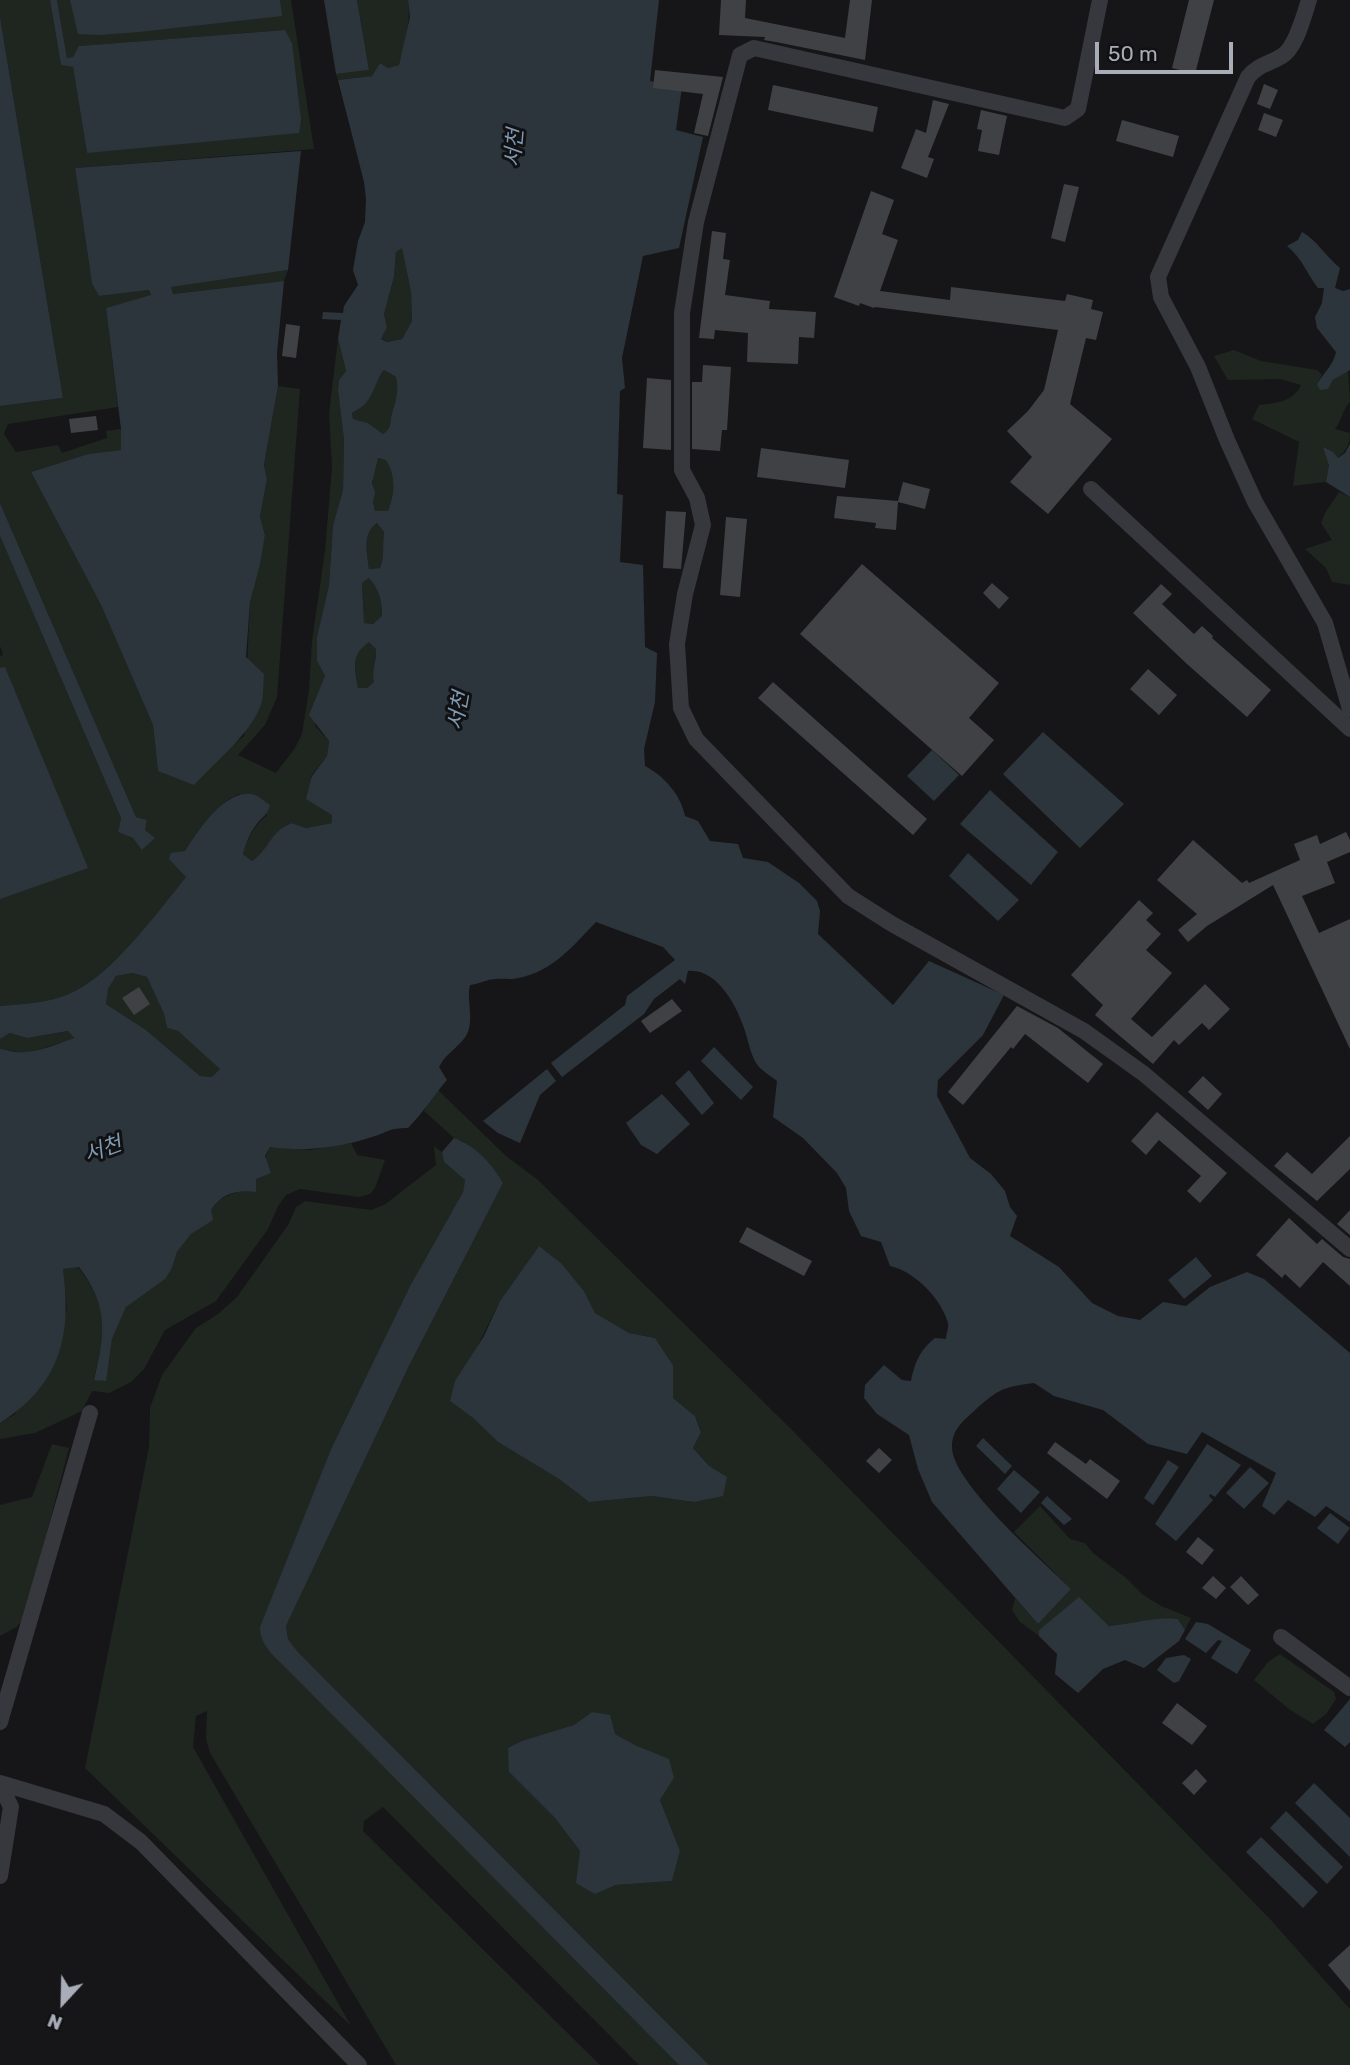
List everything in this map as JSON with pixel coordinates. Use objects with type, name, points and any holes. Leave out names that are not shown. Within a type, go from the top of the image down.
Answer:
[{"type":"street","points":[[1100,0],[1078,110],[1065,118],[754,48],[740,55],[696,222],[682,313],[682,470],[697,498],[704,524],[685,594],[677,644],[681,708],[696,739],[848,896],[892,924],[1084,1031],[1144,1074],[1350,1249]]},
{"type":"street","points":[[1309,0],[1291,49],[1281,57],[1256,68],[1248,77],[1158,277],[1161,297],[1198,368],[1255,502],[1325,623],[1350,709]]},
{"type":"street","points":[[1091,489],[1350,729]]},
{"type":"street","points":[[0,1722],[90,1413]]},
{"type":"street","points":[[1281,1637],[1350,1688]]},
{"type":"street","points":[[0,1784],[11,1807],[0,1876]]},
{"type":"street","points":[[0,1784],[104,1814],[141,1842],[359,2065]]},
{"type":"shaded area","points":[[0,0],[50,0],[61,65],[73,67],[87,153],[292,43],[284,30],[80,46],[73,57],[67,58],[57,0],[291,0],[314,149],[75,168],[92,284],[99,296],[149,290],[151,296],[106,308],[118,407],[8,424],[4,434],[16,452],[58,445],[62,453],[107,438],[106,431],[121,429],[121,450],[88,454],[31,472],[101,605],[153,725],[158,771],[225,751],[244,736],[250,602],[265,535],[260,517],[267,479],[264,465],[278,386],[300,389],[277,697],[265,725],[238,755],[276,773],[302,734],[325,551],[332,467],[329,413],[338,339],[346,371],[339,380],[338,390],[344,440],[343,490],[333,525],[329,585],[317,637],[317,661],[325,676],[315,726],[329,741],[327,756],[311,776],[332,815],[332,823],[306,828],[291,823],[279,831],[252,861],[243,854],[249,837],[267,815],[239,794],[229,799],[199,830],[185,851],[170,859],[186,877],[133,942],[101,973],[61,997],[35,1003],[0,1006],[0,657],[3,654],[0,646],[0,536],[121,818],[118,832],[133,838],[143,849],[155,838],[145,830],[147,820],[136,817],[0,503],[0,406],[63,398],[0,17]]},
{"type":"shaded area","points":[[357,0],[408,0],[409,17],[405,41],[399,65],[388,68],[380,63],[372,76],[338,80],[336,74],[369,70]]},
{"type":"shaded area","points":[[402,247],[411,292],[412,321],[402,339],[387,342],[381,338],[387,327],[384,314],[394,277],[396,252]]},
{"type":"shaded area","points":[[288,270],[284,281],[173,294],[170,287]]},
{"type":"shaded area","points":[[1234,350],[1261,361],[1317,370],[1322,375],[1317,384],[1328,389],[1333,380],[1348,370],[1350,402],[1335,429],[1350,433],[1350,439],[1344,452],[1329,465],[1326,482],[1293,486],[1299,442],[1252,419],[1259,405],[1289,398],[1301,385],[1280,379],[1228,380],[1214,356]]},
{"type":"shaded area","points":[[384,370],[396,377],[397,396],[389,427],[383,434],[368,423],[353,419],[352,413],[360,409]]},
{"type":"shaded area","points":[[378,458],[387,460],[393,478],[388,511],[375,511],[373,504],[372,484]]},
{"type":"shaded area","points":[[1339,492],[1350,497],[1350,585],[1332,582],[1326,568],[1305,549],[1332,540],[1321,523]]},
{"type":"shaded area","points":[[377,523],[384,532],[382,559],[380,568],[369,569],[367,538]]},
{"type":"shaded area","points":[[369,578],[378,591],[382,611],[382,617],[373,624],[364,623],[362,583]]},
{"type":"shaded area","points":[[369,641],[376,649],[375,682],[367,688],[358,688],[356,656]]},
{"type":"shaded area","points":[[132,973],[147,977],[164,1014],[167,1028],[178,1031],[221,1069],[212,1077],[200,1076],[146,1030],[106,1004],[108,989],[116,976]]},
{"type":"shaded area","points":[[69,1031],[74,1039],[35,1051],[0,1049],[0,1039],[10,1033],[27,1038]]},
{"type":"shaded area","points":[[438,1090],[506,1156],[538,1180],[790,1428],[1270,1919],[1350,2009],[1350,2065],[709,2065],[298,1652],[288,1639],[286,1626],[408,1368],[503,1183],[464,1142],[454,1138],[424,1111]],"holes":[[[539,1246],[561,1263],[584,1291],[595,1313],[629,1333],[655,1338],[673,1365],[673,1398],[695,1416],[701,1431],[693,1448],[709,1466],[694,1502],[652,1496],[589,1502],[559,1479],[498,1442],[450,1401],[500,1301]],[[592,1712],[615,1734],[637,1746],[674,1778],[660,1800],[680,1851],[672,1881],[616,1885],[595,1894],[580,1851],[555,1818],[509,1772],[552,1734],[574,1725]]]},
{"type":"shaded area","points":[[351,1143],[357,1155],[385,1160],[375,1188],[370,1194],[359,1197],[300,1189],[286,1195],[268,1229],[216,1301],[165,1330],[144,1369],[131,1382],[109,1393],[92,1391],[82,1411],[35,1433],[0,1439],[0,1423],[15,1414],[67,1310],[63,1269],[78,1267],[96,1295],[102,1334],[94,1379],[105,1381],[112,1339],[126,1307],[172,1268],[177,1252],[200,1227],[216,1201],[241,1190],[256,1179],[270,1147],[310,1150]]},
{"type":"shaded area","points":[[434,1146],[442,1152],[444,1162],[465,1180],[463,1192],[410,1286],[332,1447],[267,1648],[679,2065],[639,2065],[383,1807],[364,1821],[363,1831],[600,2065],[396,2065],[210,1753],[206,1739],[207,1711],[196,1716],[193,1747],[351,2026],[85,1768],[149,1447],[150,1408],[162,1375],[196,1328],[218,1314],[237,1297],[288,1225],[296,1207],[305,1201],[371,1210],[384,1205],[436,1165]]},
{"type":"shaded area","points":[[52,1444],[69,1448],[24,1619],[15,1628],[0,1636],[0,1505],[32,1497]]},
{"type":"shaded area","points":[[1040,1506],[1070,1539],[1085,1543],[1093,1553],[1125,1577],[1142,1594],[1161,1606],[1191,1618],[1185,1630],[1178,1619],[1170,1618],[1109,1626],[1079,1598],[1039,1630],[1039,1636],[1020,1622],[1012,1610],[1015,1598],[1038,1624],[1071,1589],[1014,1532]]},
{"type":"shaded area","points":[[1280,1654],[1334,1692],[1336,1699],[1326,1714],[1313,1724],[1289,1709],[1254,1680],[1268,1662]]},
{"type":"water","points":[[50,0],[57,0],[67,58],[73,57],[79,46],[285,30],[292,43],[301,120],[299,133],[87,153],[73,67],[61,65]]},
{"type":"water","points":[[70,0],[280,0],[282,16],[139,32],[78,34]]},
{"type":"water","points":[[324,0],[357,0],[369,70],[336,74]]},
{"type":"water","name":"서천","points":[[408,0],[659,0],[650,81],[682,87],[676,130],[703,137],[679,248],[643,256],[622,358],[625,388],[620,391],[617,494],[623,495],[620,562],[643,565],[645,647],[657,653],[655,702],[644,749],[645,766],[671,787],[685,816],[698,821],[710,841],[738,844],[743,858],[768,862],[799,883],[817,901],[820,911],[818,934],[893,1005],[929,961],[1004,995],[983,1035],[938,1080],[937,1096],[970,1158],[991,1174],[1005,1191],[1010,1207],[1017,1216],[1010,1236],[1059,1267],[1092,1303],[1118,1316],[1140,1320],[1163,1302],[1186,1306],[1210,1287],[1247,1272],[1264,1279],[1350,1353],[1350,1522],[1326,1506],[1315,1517],[1288,1500],[1274,1515],[1262,1506],[1276,1473],[1202,1432],[1187,1454],[1148,1444],[1103,1410],[1054,1396],[1034,1383],[1007,1388],[988,1399],[962,1423],[956,1431],[952,1447],[956,1462],[983,1501],[1021,1542],[1071,1589],[1038,1624],[932,1502],[918,1469],[909,1435],[877,1414],[864,1398],[865,1385],[884,1365],[902,1380],[911,1381],[916,1362],[925,1347],[935,1338],[946,1339],[948,1323],[939,1304],[925,1287],[908,1274],[890,1266],[881,1242],[861,1236],[849,1211],[846,1188],[837,1173],[803,1138],[773,1117],[777,1081],[756,1063],[741,1021],[724,990],[708,976],[688,971],[685,984],[680,979],[654,999],[644,1014],[562,1077],[551,1063],[625,1005],[627,996],[675,960],[663,947],[596,922],[561,957],[541,970],[518,978],[493,979],[470,985],[469,1030],[439,1067],[447,1080],[408,1128],[334,1146],[309,1149],[270,1147],[265,1156],[271,1173],[256,1179],[256,1192],[236,1192],[219,1200],[211,1210],[213,1220],[191,1234],[177,1252],[165,1279],[126,1307],[112,1339],[106,1381],[94,1380],[102,1334],[96,1295],[79,1267],[63,1269],[65,1316],[63,1338],[57,1357],[49,1376],[36,1392],[0,1423],[0,1049],[31,1051],[74,1038],[68,1031],[27,1038],[10,1033],[0,1039],[0,1006],[35,1003],[69,994],[85,985],[117,959],[186,877],[169,859],[171,853],[185,851],[212,814],[231,799],[251,794],[270,805],[251,832],[245,847],[243,854],[252,861],[278,831],[291,823],[306,828],[332,823],[332,815],[306,799],[312,776],[327,756],[329,741],[309,715],[325,676],[317,661],[317,637],[329,585],[333,525],[343,490],[344,440],[338,390],[339,380],[346,371],[338,339],[341,320],[322,319],[323,312],[343,313],[344,306],[358,285],[353,270],[358,241],[365,222],[366,199],[338,80],[372,76],[380,63],[388,68],[399,65],[410,17]],"holes":[[[402,248],[411,292],[412,321],[402,339],[387,342],[381,339],[387,327],[384,314],[394,277],[396,252]],[[384,370],[396,377],[396,400],[389,427],[383,434],[368,423],[353,419],[352,413],[364,405]],[[378,458],[386,460],[393,478],[388,511],[375,511],[372,483]],[[377,523],[384,532],[380,568],[369,569],[369,532]],[[369,578],[379,596],[382,616],[373,624],[364,623],[362,583]],[[369,642],[376,649],[374,682],[367,688],[358,688],[355,662],[359,652]],[[132,973],[147,977],[164,1014],[167,1028],[178,1031],[220,1069],[212,1077],[200,1076],[146,1030],[106,1004],[108,989],[116,976]]]},
{"type":"water","points":[[0,17],[63,398],[0,406]]},
{"type":"water","points":[[301,151],[288,270],[171,287],[173,294],[284,281],[277,353],[278,386],[264,465],[267,479],[260,517],[265,535],[250,602],[246,657],[264,674],[262,699],[248,728],[194,785],[158,771],[153,725],[101,605],[31,472],[88,454],[121,450],[121,429],[106,308],[151,295],[149,290],[99,296],[92,284],[75,168]]},
{"type":"water","points":[[1302,232],[1340,268],[1335,288],[1343,291],[1350,289],[1350,370],[1333,380],[1328,389],[1320,390],[1317,384],[1331,365],[1336,352],[1317,328],[1315,317],[1322,303],[1324,288],[1318,288],[1287,246],[1298,240]]},
{"type":"water","points":[[1350,444],[1350,497],[1326,482],[1329,465],[1323,447],[1338,458]]},
{"type":"water","points":[[0,503],[136,817],[147,820],[145,830],[155,838],[142,850],[133,838],[118,832],[121,818],[0,536]]},
{"type":"water","points":[[5,667],[88,868],[0,899],[0,668]]},
{"type":"water","points":[[1043,732],[1124,804],[1080,848],[1003,774]]},
{"type":"water","points":[[932,750],[959,775],[934,801],[907,776]]},
{"type":"water","points":[[990,790],[1058,852],[1031,885],[960,824]]},
{"type":"water","points":[[968,853],[1019,900],[998,921],[949,876]]},
{"type":"water","points":[[714,1047],[753,1087],[741,1100],[701,1061]]},
{"type":"water","points":[[547,1069],[556,1081],[540,1095],[520,1143],[498,1133],[483,1121]]},
{"type":"water","points":[[689,1070],[714,1103],[702,1115],[675,1083]]},
{"type":"water","points":[[662,1094],[690,1124],[657,1154],[641,1145],[626,1123]]},
{"type":"water","points":[[454,1138],[483,1156],[503,1183],[408,1368],[286,1626],[288,1639],[709,2065],[679,2065],[276,1658],[265,1644],[261,1633],[260,1627],[332,1447],[410,1286],[463,1192],[465,1180],[444,1162],[442,1152]]},
{"type":"water","points":[[539,1246],[561,1263],[584,1291],[595,1313],[629,1333],[655,1338],[673,1365],[673,1398],[695,1416],[701,1432],[693,1448],[709,1466],[727,1477],[723,1496],[694,1502],[652,1496],[589,1502],[559,1479],[498,1442],[450,1401],[455,1381],[484,1336],[500,1301]]},
{"type":"water","points":[[1196,1257],[1212,1276],[1184,1299],[1168,1280]]},
{"type":"water","points":[[983,1438],[1012,1466],[1005,1474],[976,1446]]},
{"type":"water","points":[[1207,1444],[1241,1465],[1215,1497],[1210,1494],[1213,1500],[1176,1541],[1155,1524]]},
{"type":"water","points":[[1168,1460],[1179,1467],[1153,1505],[1144,1498]]},
{"type":"water","points":[[1250,1467],[1269,1483],[1244,1509],[1226,1493]]},
{"type":"water","points":[[1014,1470],[1040,1492],[1021,1513],[997,1489]]},
{"type":"water","points":[[1047,1496],[1072,1519],[1064,1525],[1041,1503]]},
{"type":"water","points":[[1330,1513],[1350,1528],[1338,1544],[1317,1528]]},
{"type":"water","points":[[1079,1597],[1109,1626],[1170,1618],[1178,1619],[1185,1630],[1179,1641],[1144,1668],[1125,1660],[1103,1669],[1078,1693],[1055,1674],[1057,1654],[1039,1636],[1039,1630]]},
{"type":"water","points":[[1196,1622],[1208,1624],[1251,1650],[1237,1674],[1211,1658],[1222,1641],[1218,1640],[1206,1653],[1185,1639]]},
{"type":"water","points":[[1184,1655],[1191,1659],[1179,1681],[1174,1683],[1157,1670],[1166,1658]]},
{"type":"water","points":[[1350,1699],[1350,1742],[1345,1747],[1324,1730]]},
{"type":"water","points":[[592,1712],[610,1715],[615,1734],[669,1759],[674,1778],[660,1800],[680,1851],[672,1881],[616,1885],[595,1894],[576,1883],[580,1851],[555,1818],[509,1772],[508,1748],[574,1725]]},
{"type":"water","points":[[1314,1783],[1350,1818],[1350,1857],[1295,1803]]},
{"type":"water","points":[[1286,1811],[1343,1867],[1327,1884],[1270,1828]]},
{"type":"water","points":[[1261,1837],[1318,1892],[1303,1908],[1246,1852]]},
{"type":"building","points":[[721,0],[746,0],[745,18],[845,38],[850,0],[872,0],[865,60],[764,40],[765,37],[719,35]]},
{"type":"building","points":[[1189,0],[1214,0],[1195,74],[1172,68]]},
{"type":"building","points":[[655,70],[723,77],[708,136],[694,133],[703,94],[653,88]]},
{"type":"building","points":[[1264,84],[1278,90],[1270,109],[1257,104]]},
{"type":"building","points":[[773,85],[878,107],[873,132],[768,110]]},
{"type":"building","points":[[933,100],[949,104],[928,157],[934,159],[927,178],[901,168],[916,129],[926,133]]},
{"type":"building","points":[[981,110],[1007,116],[999,155],[978,151],[982,130],[977,129]]},
{"type":"building","points":[[1264,113],[1283,120],[1276,137],[1258,130]]},
{"type":"building","points":[[1122,120],[1179,136],[1173,157],[1116,141]]},
{"type":"building","points":[[1064,184],[1079,187],[1065,242],[1051,238]]},
{"type":"building","points":[[871,191],[894,200],[882,234],[898,240],[880,291],[950,300],[951,287],[1065,301],[1067,294],[1093,300],[1091,309],[1103,312],[1096,340],[1086,338],[1070,404],[1112,439],[1048,514],[1010,482],[1032,457],[1007,431],[1028,411],[1044,390],[1058,330],[874,308],[860,303],[859,306],[834,297]]},
{"type":"building","points":[[712,231],[726,233],[723,259],[730,260],[725,295],[770,301],[769,309],[816,312],[814,338],[799,337],[798,364],[747,362],[748,333],[715,330],[714,339],[699,338]]},
{"type":"building","points":[[286,324],[300,326],[296,358],[282,356]]},
{"type":"building","points":[[703,365],[731,367],[727,430],[722,430],[720,451],[692,449],[692,382],[702,382]]},
{"type":"building","points":[[647,378],[671,380],[671,450],[643,448]]},
{"type":"building","points":[[96,416],[98,430],[71,433],[69,419]]},
{"type":"building","points":[[761,448],[849,460],[845,488],[757,477]]},
{"type":"building","points":[[903,482],[930,489],[925,509],[898,502],[896,530],[875,528],[876,523],[834,518],[837,496],[898,501]]},
{"type":"building","points":[[666,511],[686,512],[681,569],[663,568]]},
{"type":"building","points":[[726,517],[747,519],[740,597],[720,595]]},
{"type":"building","points":[[862,564],[999,683],[969,718],[994,740],[962,776],[800,634]]},
{"type":"building","points":[[992,583],[1009,598],[999,609],[983,593]]},
{"type":"building","points":[[1161,584],[1172,594],[1162,604],[1194,634],[1202,626],[1271,690],[1247,717],[1133,613]]},
{"type":"building","points":[[1148,669],[1177,695],[1159,715],[1130,689]]},
{"type":"building","points":[[773,682],[927,819],[913,835],[758,698]]},
{"type":"building","points":[[1346,832],[1350,840],[1350,852],[1327,862],[1335,883],[1302,896],[1319,933],[1350,919],[1350,1049],[1273,885],[1207,926],[1188,942],[1178,930],[1197,914],[1157,880],[1193,840],[1242,883],[1247,880],[1249,883],[1300,860],[1294,844],[1317,835],[1320,844]]},
{"type":"building","points":[[1139,900],[1153,913],[1146,920],[1161,934],[1146,950],[1172,973],[1131,1019],[1152,1037],[1205,984],[1230,1009],[1209,1030],[1202,1023],[1179,1045],[1174,1040],[1153,1064],[1095,1015],[1103,1005],[1071,975]]},
{"type":"building","points":[[139,987],[150,1004],[134,1015],[122,998]]},
{"type":"building","points":[[672,999],[682,1011],[650,1033],[641,1021]]},
{"type":"building","points":[[1017,1006],[1058,1028],[1103,1064],[1088,1083],[1025,1034],[963,1105],[948,1092]]},
{"type":"building","points":[[1203,1076],[1222,1094],[1208,1110],[1188,1092]]},
{"type":"building","points":[[1157,1112],[1227,1173],[1200,1203],[1187,1191],[1201,1176],[1159,1140],[1146,1155],[1131,1141]]},
{"type":"building","points":[[1350,1136],[1350,1169],[1317,1201],[1274,1166],[1287,1152],[1312,1174]]},
{"type":"building","points":[[1350,1210],[1350,1235],[1337,1224]]},
{"type":"building","points":[[1289,1218],[1317,1244],[1322,1239],[1343,1257],[1350,1259],[1350,1286],[1323,1262],[1300,1288],[1285,1274],[1282,1278],[1256,1255]]},
{"type":"building","points":[[747,1227],[812,1261],[804,1276],[739,1242]]},
{"type":"building","points":[[1055,1442],[1086,1464],[1090,1459],[1120,1481],[1107,1499],[1047,1453]]},
{"type":"building","points":[[879,1448],[892,1460],[879,1473],[866,1461]]},
{"type":"building","points":[[1198,1537],[1214,1550],[1202,1565],[1186,1552]]},
{"type":"building","points":[[1213,1576],[1226,1588],[1216,1599],[1202,1588]]},
{"type":"building","points":[[1241,1576],[1259,1595],[1248,1605],[1230,1587]]},
{"type":"building","points":[[1177,1703],[1207,1726],[1192,1745],[1162,1723]]},
{"type":"building","points":[[1196,1769],[1207,1781],[1194,1795],[1182,1783]]},
{"type":"building","points":[[1350,1945],[1350,1991],[1328,1965]]}]
